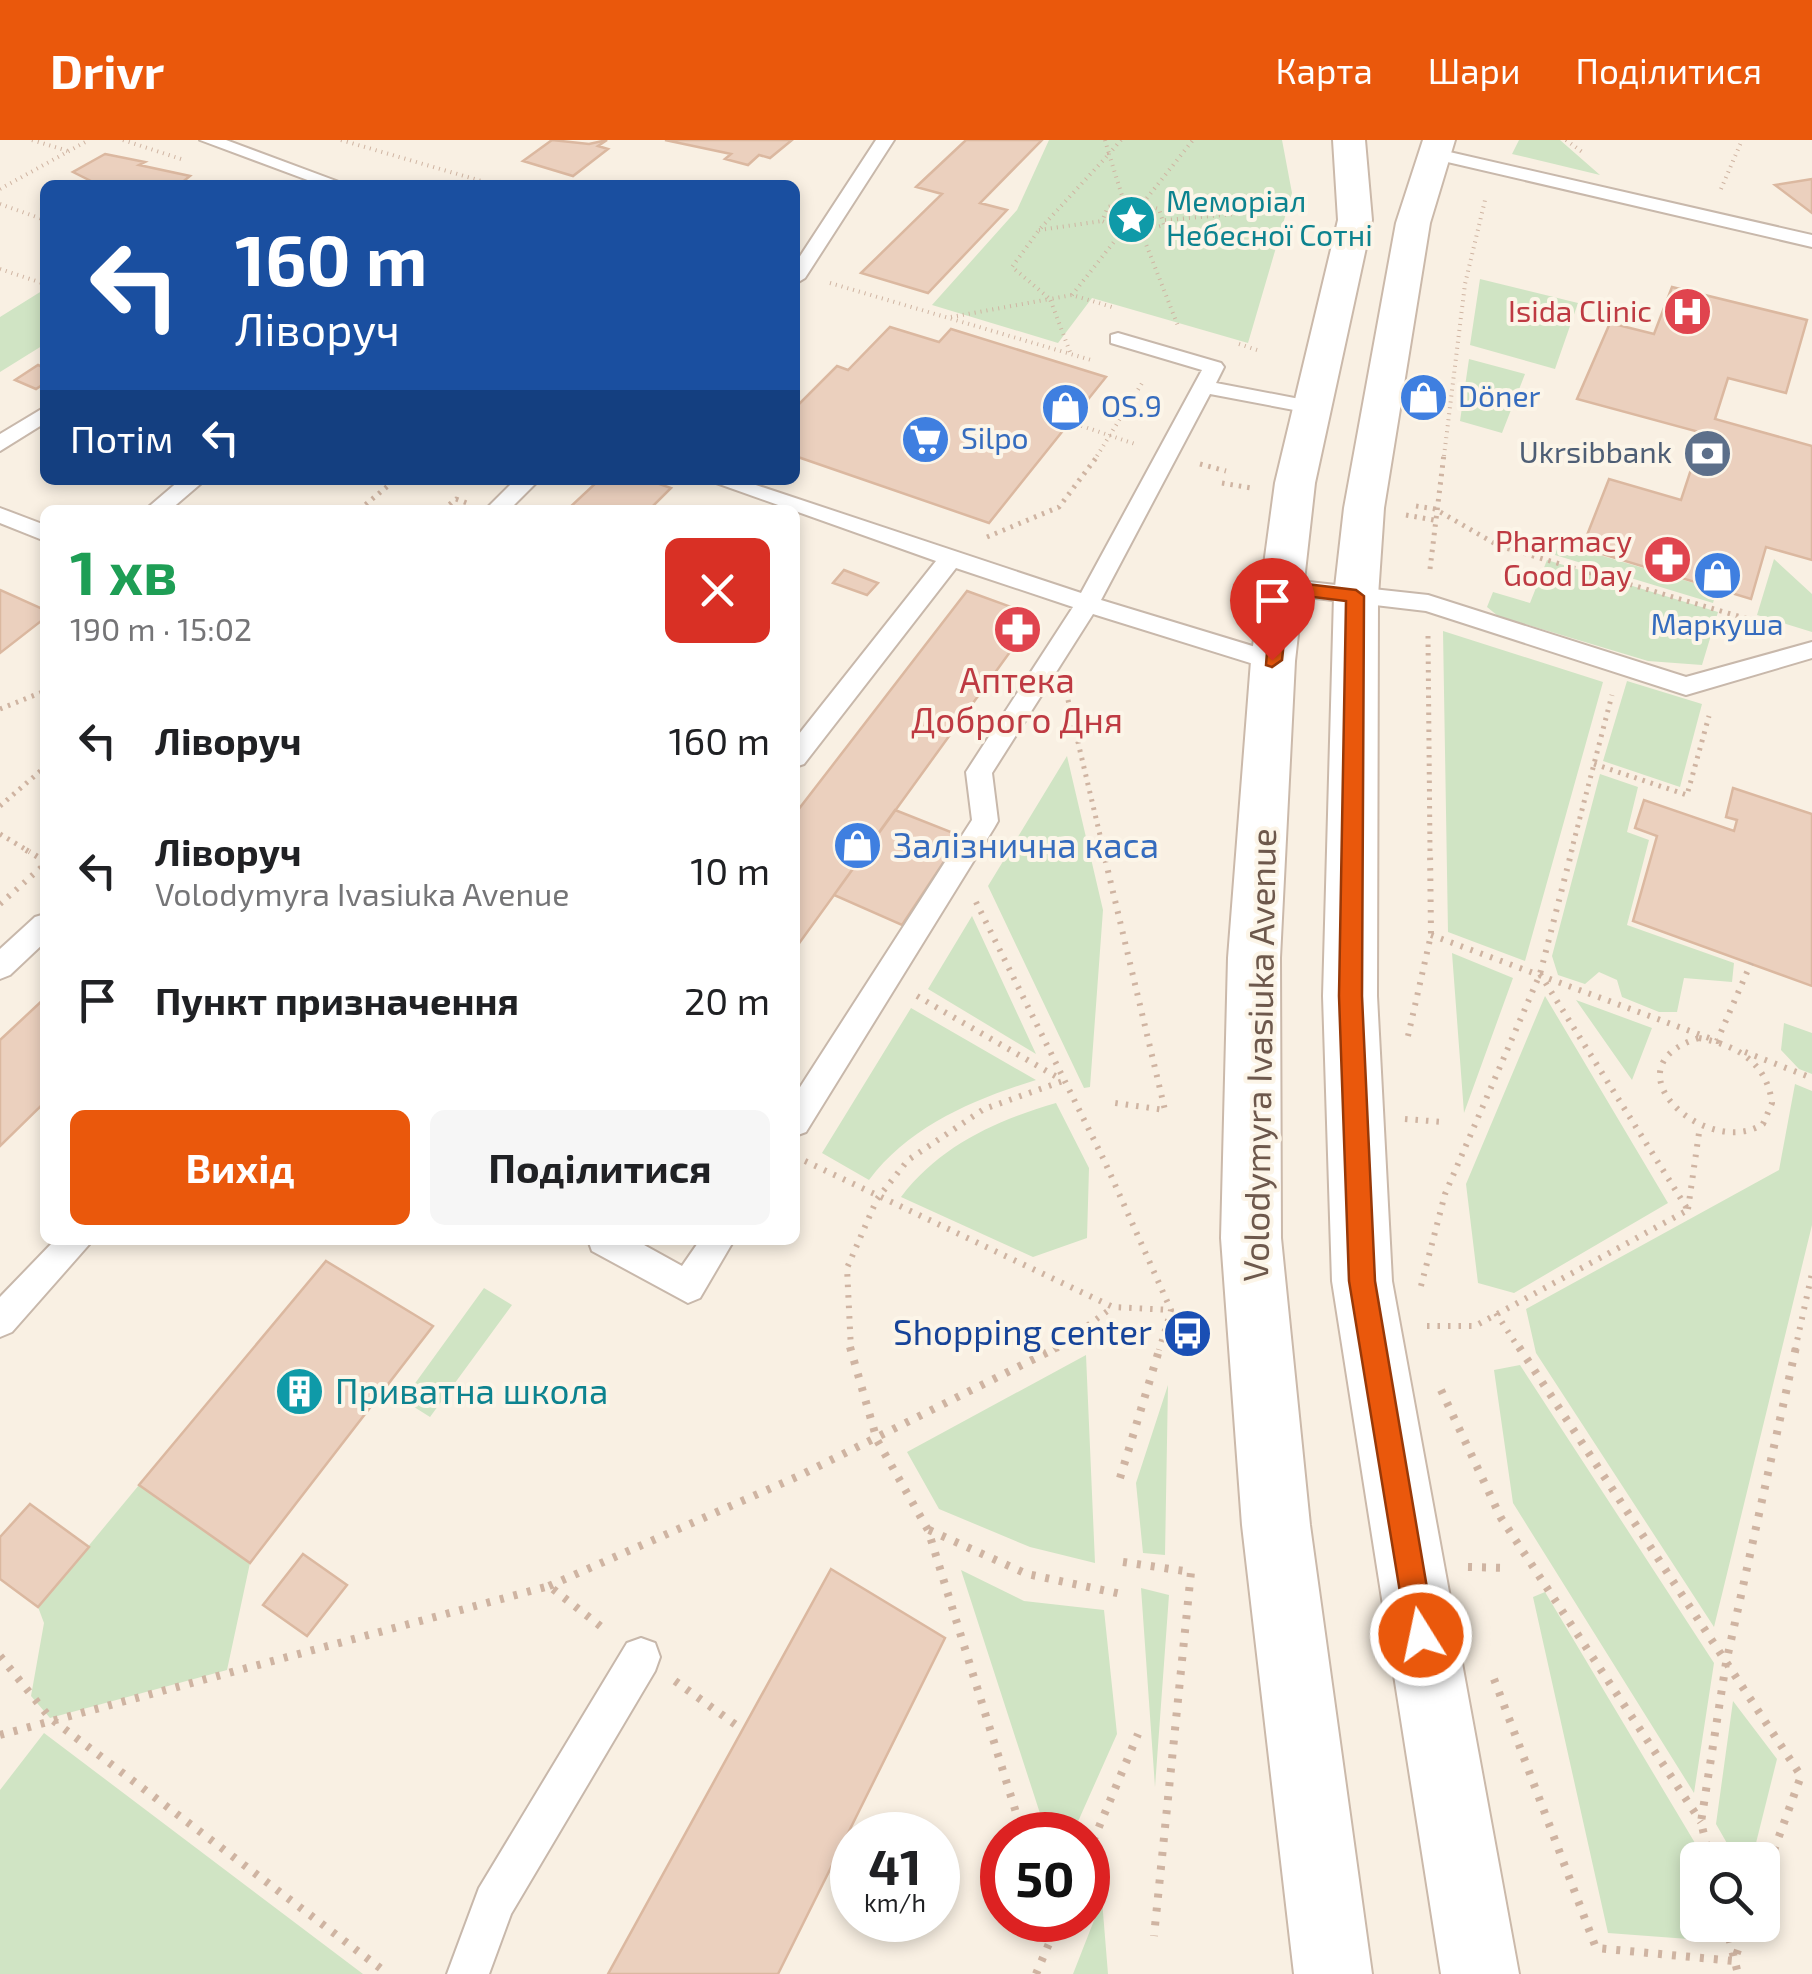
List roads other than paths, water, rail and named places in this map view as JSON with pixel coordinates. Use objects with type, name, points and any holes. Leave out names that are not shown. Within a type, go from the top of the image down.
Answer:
[{"type":"main road","name":"Volodymyra Ivasiuka Avenue","points":[[1333,1974],[1276,1525],[1251,1238],[1254,958],[1272,660],[1310,407],[1355,220],[1349,140]]},
{"type":"main road","points":[[1435,146],[1414,222],[1380,396],[1356,596],[1350,996],[1362,1281],[1480,1974]]},
{"type":"lane","points":[[209,140],[324,180]]},
{"type":"lane","points":[[800,271],[885,140]]},
{"type":"lane","points":[[1435,146],[1493,167],[1812,241]]},
{"type":"lane","points":[[800,1114],[985,821],[979,772],[1087,604],[1164,453],[1206,387],[1214,367],[1118,339]]},
{"type":"lane","points":[[1206,387],[1310,407]]},
{"type":"lane","points":[[0,444],[40,417]]},
{"type":"lane","points":[[162,505],[188,485]]},
{"type":"lane","points":[[501,505],[523,485]]},
{"type":"lane","points":[[732,485],[791,505]]},
{"type":"lane","points":[[731,505],[746,490]]},
{"type":"lane","points":[[800,508],[1087,604],[1272,660]]},
{"type":"lane","points":[[0,515],[40,532]]},
{"type":"lane","points":[[800,750],[958,561]]},
{"type":"lane","points":[[1281,587],[1428,603],[1686,686],[1812,650]]},
{"type":"lane","points":[[0,967],[40,930]]},
{"type":"lane","points":[[0,1322],[72,1245]]},
{"type":"lane","points":[[613,1245],[688,1286],[715,1245]]},
{"type":"lane","points":[[468,1974],[494,1903],[641,1657]]},
{"type":"place","name":"Меморіал Небесної Сотні","points":[[1131,219]]},
{"type":"place","name":"Isida Clinic","points":[[1687,312]]},
{"type":"place","name":"Döner","points":[[1423,397]]},
{"type":"place","name":"OS.9","points":[[1066,407]]},
{"type":"place","name":"Silpo","points":[[926,439]]},
{"type":"place","name":"Ukrsibbank","points":[[1707,453]]},
{"type":"place","name":"Pharmacy Good Day","points":[[1667,559]]},
{"type":"place","name":"Маркуша","points":[[1717,576]]},
{"type":"place","name":"Аптека Доброго Дня","points":[[1017,629]]},
{"type":"place","name":"Залізнична каса","points":[[858,846]]},
{"type":"place","name":"Shopping center","points":[[1187,1333]]},
{"type":"place","name":"Приватна школа","points":[[300,1392]]}]
